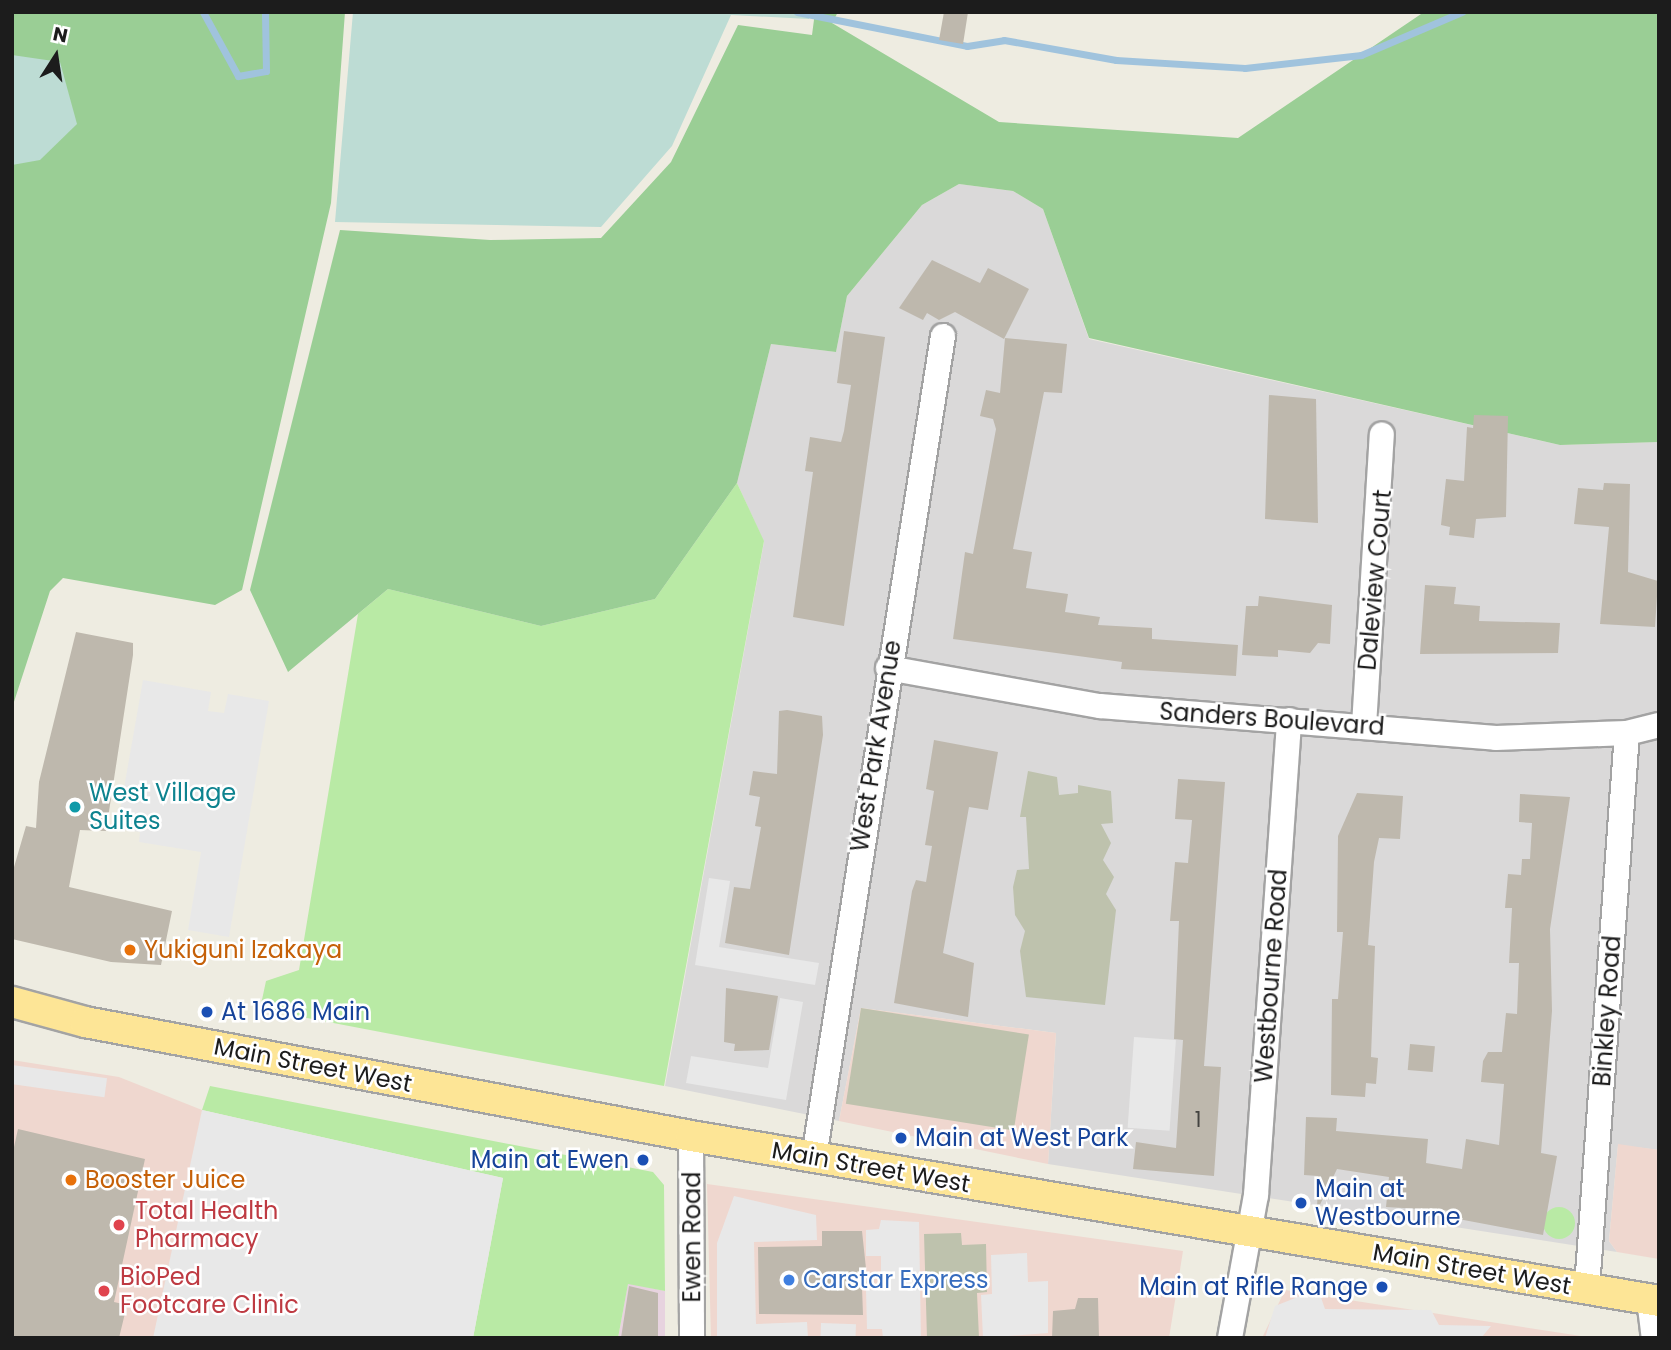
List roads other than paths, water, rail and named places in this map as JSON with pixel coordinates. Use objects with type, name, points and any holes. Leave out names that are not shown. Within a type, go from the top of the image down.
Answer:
[{"type":"main road","name":"Main Street West","points":[[12,1002],[85,1022],[691,1136],[1654,1300]]},
{"type":"main road","name":"Main Street West","points":[[12,1022],[85,1022]]},
{"type":"street","name":"West Park Avenue","points":[[814,1157],[888,668],[943,336]]},
{"type":"street","name":"Daleview Court","points":[[1364,726],[1382,435]]},
{"type":"street","name":"Sanders Boulevard","points":[[888,668],[1100,706],[1496,738],[1627,733],[1659,725]]},
{"type":"street","name":"Westbourne Road","points":[[1230,1338],[1250,1231],[1289,720]]},
{"type":"street","name":"Binkley Road","points":[[1587,1288],[1627,733]]},
{"type":"street","name":"Ewen Road","points":[[691,1136],[692,1338]]},
{"type":"street","points":[[1654,1300],[1654,1338]]},
{"type":"waterway","points":[[203,12],[238,76],[266,71],[265,12]]},
{"type":"waterway","points":[[797,12],[967,46],[1004,40],[1116,60],[1245,68],[1361,55],[1462,12]]},
{"type":"place","name":"West Village Suites","points":[[75,807]]},
{"type":"place","name":"Yukiguni Izakaya","points":[[130,950]]},
{"type":"place","name":"At 1686 Main","points":[[207,1012]]},
{"type":"place","name":"Main at West Park","points":[[901,1138]]},
{"type":"place","name":"Main at Ewen","points":[[643,1160]]},
{"type":"place","name":"Booster Juice","points":[[71,1180]]},
{"type":"place","name":"Main at Westbourne","points":[[1301,1203]]},
{"type":"place","name":"Total Health Pharmacy","points":[[119,1225]]},
{"type":"place","name":"Carstar Express","points":[[789,1280]]},
{"type":"place","name":"Main at Rifle Range","points":[[1382,1287]]},
{"type":"place","name":"BioPed Footcare Clinic","points":[[104,1291]]}]
